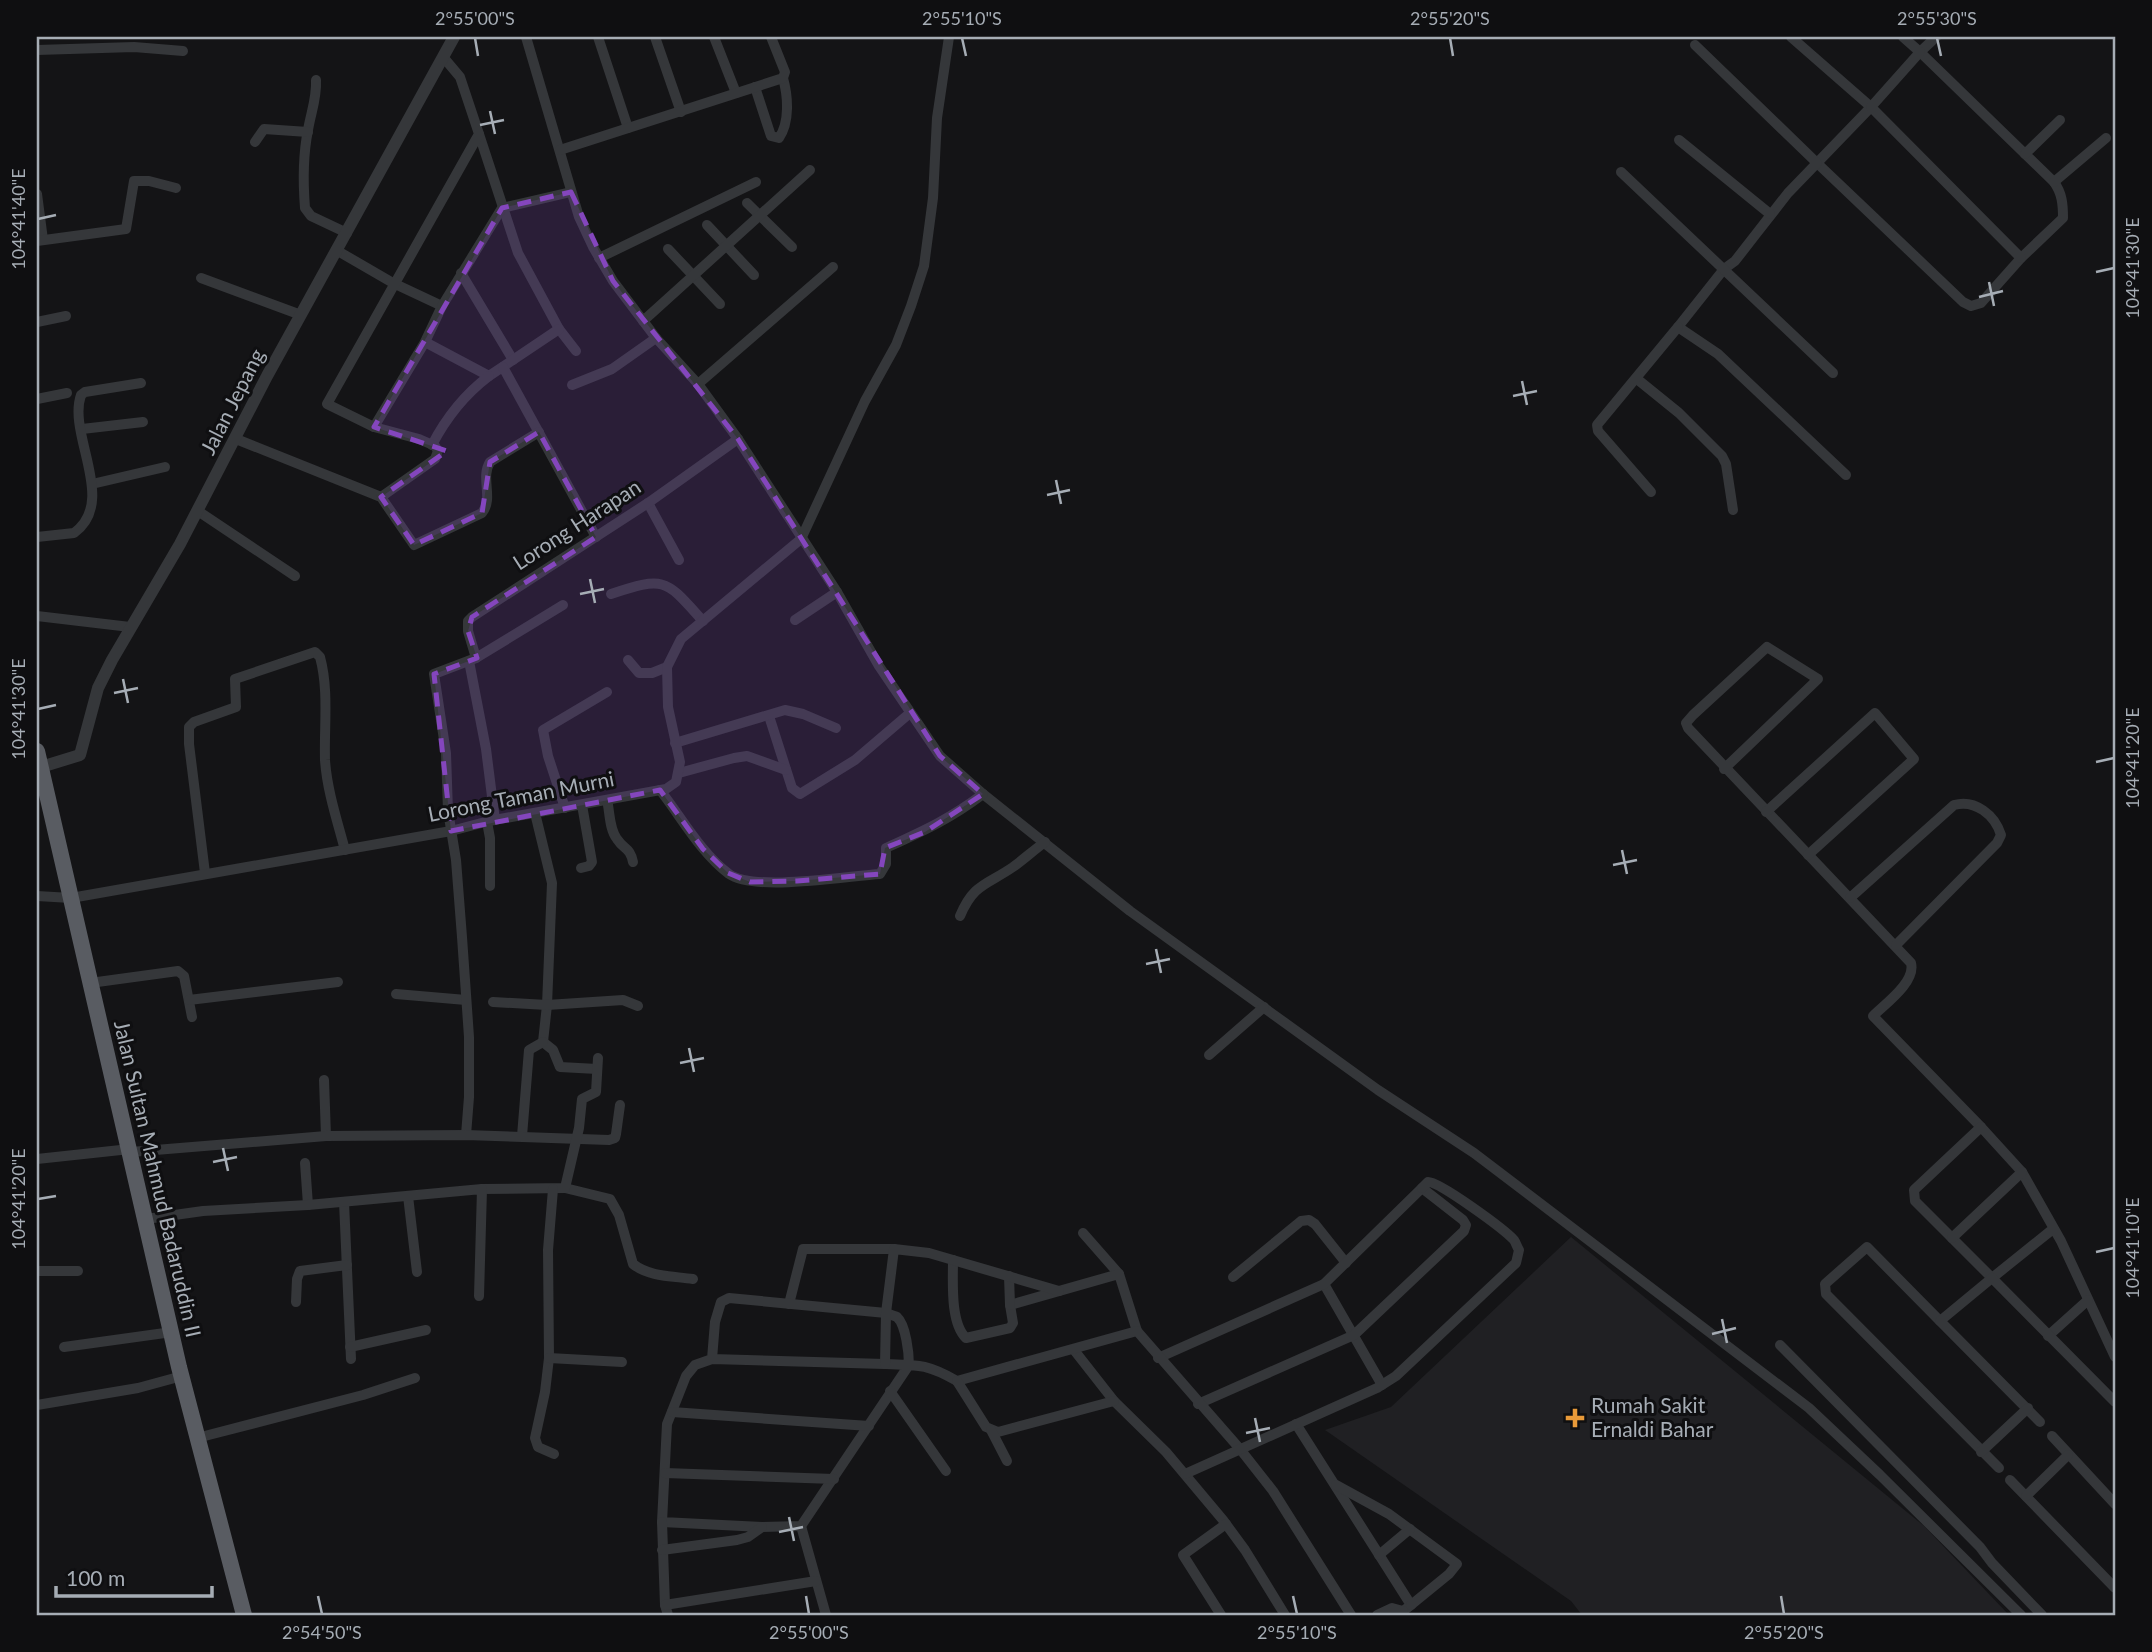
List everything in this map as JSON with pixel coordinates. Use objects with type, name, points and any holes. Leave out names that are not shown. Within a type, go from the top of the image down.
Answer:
[{"type":"highway","name":"Jalan Sultan Mahmud Badaruddin II","points":[[39,759],[182,1376],[244,1615]]},
{"type":"street","name":"Jalan Jepang","points":[[39,759],[80,755],[98,688],[162,577],[336,250],[454,37]]},
{"type":"street","points":[[526,37],[579,217],[599,258],[656,338],[698,384],[738,439],[837,592],[879,666],[940,756],[983,794],[1130,911],[1378,1090],[1474,1153],[1809,1408],[2021,1615]]},
{"type":"street","points":[[598,37],[628,128]]},
{"type":"street","points":[[656,37],[681,111]]},
{"type":"street","points":[[714,37],[736,93]]},
{"type":"street","points":[[755,87],[771,136],[779,138],[786,109],[783,78],[785,72],[771,37]]},
{"type":"street","points":[[786,770],[747,756],[680,773],[668,707],[667,667],[681,639],[801,539],[865,401],[896,345],[920,276],[933,198],[937,118],[949,37]]},
{"type":"street","points":[[1791,37],[1871,107],[2021,258]]},
{"type":"street","points":[[1695,45],[1962,302],[1971,306],[1981,303],[2021,258],[2063,218],[2060,192],[2054,182],[1903,37]]},
{"type":"street","points":[[1651,492],[1597,428],[1724,269],[1735,261],[1770,214],[1936,37]]},
{"type":"street","points":[[37,50],[134,47],[183,51]]},
{"type":"street","points":[[444,58],[460,77],[518,253],[559,329],[576,351]]},
{"type":"street","points":[[560,150],[783,78]]},
{"type":"street","points":[[316,80],[317,93],[308,132],[304,170],[305,208],[312,216],[347,233]]},
{"type":"street","points":[[2025,154],[2060,120]]},
{"type":"street","points":[[254,142],[264,129],[308,132]]},
{"type":"street","points":[[382,497],[435,459],[438,451],[432,445],[374,427],[327,404],[478,134]]},
{"type":"street","points":[[2054,182],[2106,138]]},
{"type":"street","points":[[1679,140],[1770,214]]},
{"type":"street","points":[[643,321],[810,170]]},
{"type":"street","points":[[1621,172],[1833,373]]},
{"type":"street","points":[[37,194],[40,241],[126,229],[134,181],[149,181],[176,188]]},
{"type":"street","points":[[599,258],[756,181]]},
{"type":"street","points":[[374,427],[425,342],[461,273],[502,208],[572,192]]},
{"type":"street","points":[[747,203],[792,247]]},
{"type":"street","points":[[707,225],[754,275]]},
{"type":"street","points":[[668,249],[720,304]]},
{"type":"street","points":[[336,250],[393,283],[442,306]]},
{"type":"street","points":[[698,384],[833,267]]},
{"type":"street","points":[[461,273],[513,360]]},
{"type":"street","points":[[201,278],[301,315]]},
{"type":"street","points":[[37,322],[65,316]]},
{"type":"street","points":[[1678,327],[1718,354],[1846,475]]},
{"type":"street","points":[[432,445],[456,404],[468,392],[559,329]]},
{"type":"street","points":[[572,385],[612,369],[656,338]]},
{"type":"street","points":[[425,342],[489,376]]},
{"type":"street","points":[[503,367],[596,537]]},
{"type":"street","points":[[1637,379],[1679,413],[1722,456],[1726,464],[1732,510]]},
{"type":"street","points":[[37,537],[78,531],[89,516],[93,484],[79,401],[85,392],[141,383]]},
{"type":"street","points":[[37,399],[67,393]]},
{"type":"street","points":[[82,429],[143,422]]},
{"type":"street","points":[[236,439],[382,497],[414,545],[482,513],[488,501],[486,468],[490,462],[538,432]]},
{"type":"street","name":"Lorong Harapan","points":[[472,660],[468,621],[472,617],[648,503],[738,439]]},
{"type":"street","points":[[93,484],[165,467]]},
{"type":"street","points":[[648,503],[679,560]]},
{"type":"street","points":[[198,511],[295,576]]},
{"type":"street","points":[[611,594],[645,583],[665,585],[673,589],[703,621]]},
{"type":"street","points":[[795,620],[837,592]]},
{"type":"street","points":[[466,1135],[469,1097],[466,1000],[456,860],[448,811],[444,740],[434,674],[472,660],[563,605]]},
{"type":"street","points":[[37,616],[131,627]]},
{"type":"street","points":[[1724,769],[1818,679],[1767,647],[1686,723],[1724,769],[1911,963],[1912,972],[1908,980],[1873,1016],[2022,1172],[2115,1357]]},
{"type":"street","points":[[205,873],[189,727],[194,722],[236,707],[235,679],[315,652],[320,657],[324,679],[325,762],[345,850]]},
{"type":"street","points":[[472,660],[486,749],[491,821],[490,886]]},
{"type":"street","points":[[628,660],[639,673],[652,673],[667,667]]},
{"type":"street","points":[[565,808],[548,756],[544,730],[607,692]]},
{"type":"street","points":[[675,743],[785,710],[803,714],[836,729]]},
{"type":"street","points":[[769,716],[786,770],[795,792],[800,794],[855,760],[910,713]]},
{"type":"street","points":[[1766,812],[1875,713],[1914,759],[1808,855]]},
{"type":"street","name":"Lorong Taman Murni","points":[[37,897],[71,898],[451,831],[491,821],[660,790],[676,782],[680,773]]},
{"type":"street","points":[[660,790],[703,849],[728,873],[750,882],[880,874],[886,864],[886,848],[925,832],[955,815],[983,794]]},
{"type":"street","points":[[607,800],[614,835],[629,849],[633,862]]},
{"type":"street","points":[[1850,898],[1954,805],[1972,804],[1991,817],[1999,827],[2001,835],[1997,843],[1896,945]]},
{"type":"street","points":[[581,868],[592,862],[582,805]]},
{"type":"street","points":[[535,813],[552,883],[547,1005],[542,1042]]},
{"type":"street","points":[[960,916],[968,898],[978,887],[1013,867],[1045,842]]},
{"type":"street","points":[[90,983],[178,971],[184,976],[192,1017]]},
{"type":"street","points":[[189,1000],[338,982]]},
{"type":"street","points":[[396,993],[466,1000]]},
{"type":"street","points":[[493,1002],[547,1005],[623,1000],[638,1006]]},
{"type":"street","points":[[1209,1055],[1264,1007]]},
{"type":"street","points":[[542,1042],[553,1050],[560,1067],[597,1063],[596,1092],[582,1099],[577,1139],[565,1188]]},
{"type":"street","points":[[522,1136],[529,1050],[542,1042]]},
{"type":"street","points":[[324,1080],[326,1136]]},
{"type":"street","points":[[37,1159],[326,1136],[466,1135],[609,1140],[615,1138],[620,1105]]},
{"type":"street","points":[[1981,1127],[1914,1190],[1915,1201],[2115,1402]]},
{"type":"street","points":[[305,1163],[308,1205]]},
{"type":"street","points":[[1952,1238],[2022,1172]]},
{"type":"street","points":[[1158,1358],[1324,1284],[1428,1182],[1435,1182],[1464,1201],[1514,1240],[1519,1255],[1516,1263],[1396,1376],[1382,1385],[1185,1474]]},
{"type":"street","points":[[146,1219],[203,1211],[308,1205],[482,1189],[565,1188],[610,1199],[619,1215],[633,1264],[637,1267],[648,1273],[693,1279]]},
{"type":"street","points":[[1198,1404],[1354,1335],[1464,1231],[1463,1220],[1422,1188]]},
{"type":"street","points":[[479,1296],[482,1189]]},
{"type":"street","points":[[553,1189],[548,1250],[549,1358],[535,1438],[538,1447],[554,1454]]},
{"type":"street","points":[[408,1196],[417,1272]]},
{"type":"street","points":[[344,1202],[351,1359]]},
{"type":"street","points":[[1233,1277],[1301,1221],[1309,1220],[1346,1263]]},
{"type":"street","points":[[1940,1321],[2053,1229]]},
{"type":"street","points":[[1083,1233],[1119,1274],[1137,1331],[1273,1491],[1351,1615]]},
{"type":"street","points":[[1999,1468],[1826,1294],[1825,1284],[1867,1247],[2040,1422]]},
{"type":"street","points":[[789,1304],[803,1249],[929,1253],[1060,1292]]},
{"type":"street","points":[[885,1364],[886,1313],[894,1250]]},
{"type":"street","points":[[953,1260],[952,1296],[961,1333],[966,1338],[1010,1328],[1013,1324],[1009,1276]]},
{"type":"street","points":[[296,1302],[300,1271],[347,1265]]},
{"type":"street","points":[[37,1271],[78,1271]]},
{"type":"street","points":[[1010,1306],[1119,1274]]},
{"type":"street","points":[[1324,1284],[1382,1385]]},
{"type":"street","points":[[712,1359],[715,1322],[721,1302],[729,1298],[886,1313],[896,1316],[901,1323],[909,1351],[909,1365],[801,1526]]},
{"type":"street","points":[[2048,1336],[2088,1300]]},
{"type":"street","points":[[351,1347],[426,1330]]},
{"type":"street","points":[[957,1381],[1137,1331]]},
{"type":"street","points":[[64,1347],[172,1332]]},
{"type":"street","points":[[1780,1345],[1980,1547],[2042,1615]]},
{"type":"street","points":[[1074,1350],[1114,1401],[1166,1452],[1226,1524],[1286,1615]]},
{"type":"street","points":[[549,1358],[622,1362]]},
{"type":"street","points":[[816,1581],[666,1610],[662,1522],[667,1424],[690,1370],[695,1365],[712,1359],[909,1365],[940,1370],[957,1381],[986,1427],[998,1432],[1114,1401]]},
{"type":"street","points":[[37,1405],[138,1388],[182,1376]]},
{"type":"street","points":[[197,1438],[363,1395],[415,1378]]},
{"type":"street","points":[[890,1391],[946,1471]]},
{"type":"street","points":[[1981,1452],[2028,1408]]},
{"type":"street","points":[[672,1412],[869,1426]]},
{"type":"street","points":[[1296,1424],[1379,1555],[1404,1611]]},
{"type":"street","points":[[991,1430],[1007,1461]]},
{"type":"street","points":[[2052,1436],[2115,1504]]},
{"type":"street","points":[[2026,1496],[2068,1455]]},
{"type":"street","points":[[665,1473],[834,1479]]},
{"type":"street","points":[[2010,1480],[2115,1588]]},
{"type":"street","points":[[1334,1484],[1388,1514],[1457,1564],[1449,1574],[1404,1611]]},
{"type":"street","points":[[662,1522],[762,1527],[801,1526]]},
{"type":"street","points":[[1221,1615],[1183,1555],[1226,1524]]},
{"type":"street","points":[[801,1526],[826,1615]]},
{"type":"street","points":[[662,1550],[737,1540],[748,1537],[762,1527]]},
{"type":"street","points":[[1379,1555],[1410,1529]]},
{"type":"street","points":[[1377,1615],[1392,1608],[1404,1611]]},
{"type":"highlighted area","points":[[571,192],[613,281],[738,439],[940,756],[983,794],[925,832],[885,848],[880,874],[797,881],[750,882],[728,873],[703,849],[660,790],[451,831],[434,674],[477,658],[468,631],[472,617],[596,537],[539,432],[490,462],[482,513],[414,545],[381,497],[447,451],[374,427],[502,208]]},
{"type":"shaded area","name":"Rumah Sakit Ernaldi Bahar","points":[[1571,1237],[1924,1526],[2009,1615],[1582,1615],[1571,1601],[1325,1430],[1391,1407]]},
{"type":"place","name":"Rumah Sakit Ernaldi Bahar","points":[[1575,1418]]}]
